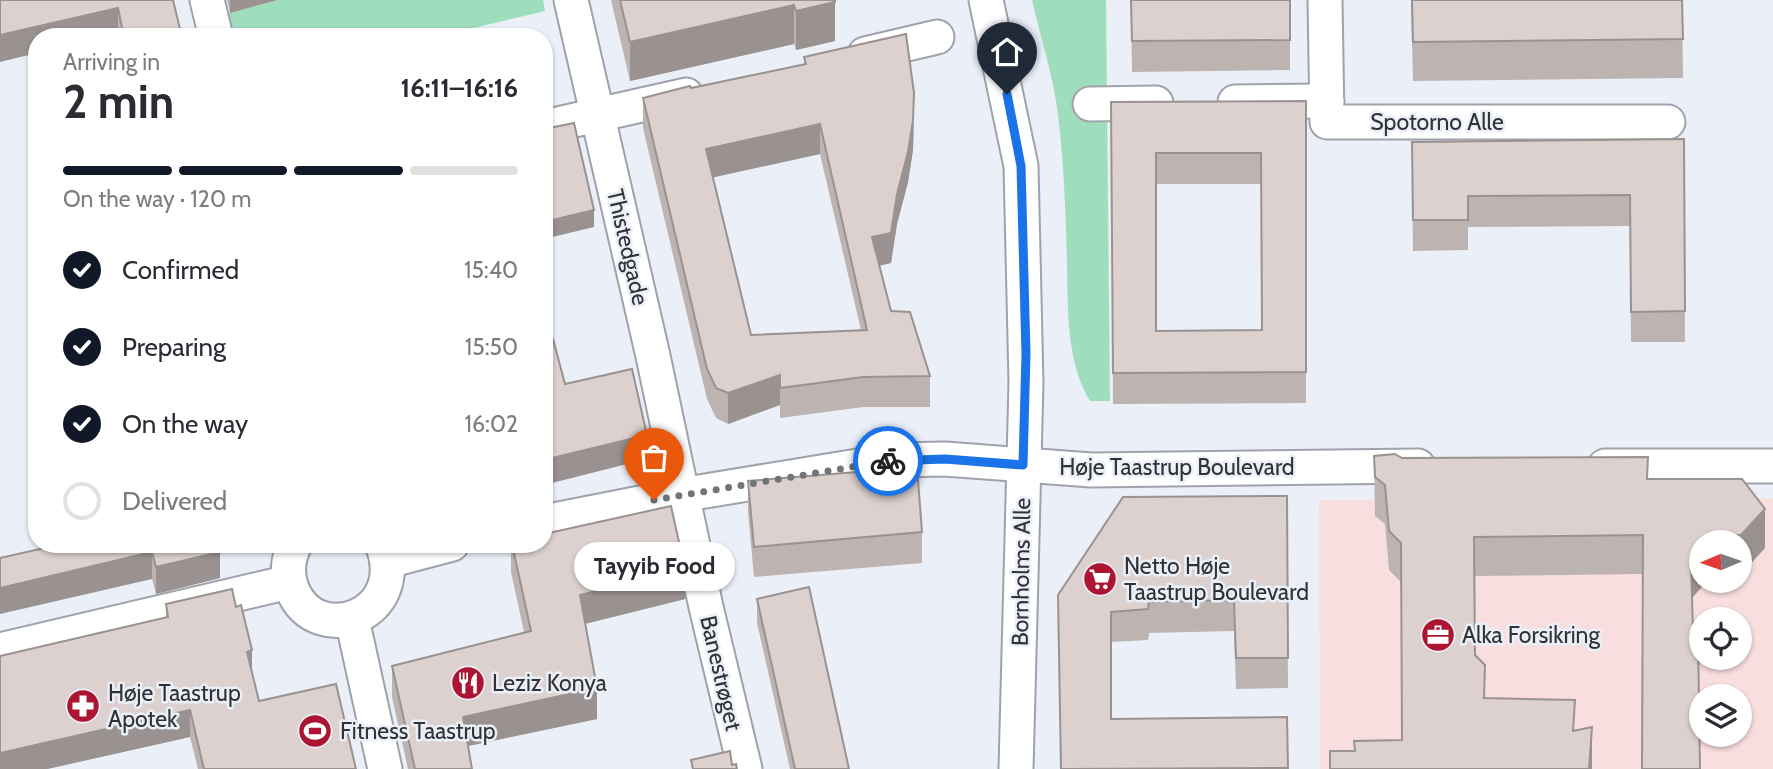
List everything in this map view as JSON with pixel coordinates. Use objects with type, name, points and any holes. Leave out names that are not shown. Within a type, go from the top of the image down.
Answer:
[{"type":"street","points":[[207,0],[214,28]]},
{"type":"street","name":"Thistedgade","points":[[571,0],[653,355],[681,495]]},
{"type":"street","name":"Bornholms Alle","points":[[986,0],[1021,166],[1026,354],[1016,769]]},
{"type":"street","name":"Spotorno Alle","points":[[1325,0],[1327,122],[1668,122]]},
{"type":"street","points":[[837,60],[937,37]]},
{"type":"street","points":[[553,125],[719,88]]},
{"type":"street","points":[[1090,104],[1327,100]]},
{"type":"street","name":"Høje Taastrup Boulevard","points":[[553,520],[681,495],[894,460],[945,459],[1091,470],[1454,466]]},
{"type":"street","points":[[1579,466],[1773,466]]},
{"type":"street","name":"Banestrøget","points":[[681,495],[745,769]]},
{"type":"street","points":[[292,553],[287,567],[295,597],[306,609],[320,617],[336,621],[352,619],[373,607],[381,597],[389,574],[385,553]]},
{"type":"street","points":[[13,647],[289,582]]},
{"type":"street","points":[[352,619],[385,769]]},
{"type":"shaded area","points":[[1773,498],[1773,769],[1320,769],[1319,500]]},
{"type":"green space","points":[[277,0],[543,0],[545,11],[474,28],[232,28],[228,13]]},
{"type":"green space","points":[[1032,0],[1106,0],[1110,401],[1090,401],[1082,386],[1072,352],[1058,115]]},
{"type":"building","points":[[0,0],[173,0],[180,28],[122,28],[118,8],[0,35]]},
{"type":"building","points":[[620,0],[835,2],[796,11],[794,5],[630,42]]},
{"type":"building","points":[[1131,0],[1290,0],[1290,40],[1132,41]]},
{"type":"building","points":[[1412,0],[1682,0],[1683,39],[1413,42]]},
{"type":"building","points":[[906,34],[914,93],[908,152],[897,194],[891,233],[872,237],[891,311],[910,312],[930,376],[863,377],[780,388],[780,375],[728,393],[716,388],[707,369],[643,98],[690,86],[691,88],[806,64],[804,57]],"holes":[[[820,124],[867,330],[751,335],[706,149]]]},
{"type":"building","points":[[1306,101],[1306,372],[1113,373],[1111,102]],"holes":[[[1156,153],[1261,153],[1262,330],[1156,331]]]},
{"type":"building","points":[[574,123],[594,210],[553,220],[553,127]]},
{"type":"building","points":[[1684,139],[1685,311],[1631,312],[1630,195],[1468,196],[1468,220],[1413,220],[1412,142]]},
{"type":"building","points":[[553,339],[565,384],[632,369],[647,435],[553,458]]},
{"type":"building","name":"Alka Forsikring","points":[[1374,456],[1648,457],[1647,479],[1742,479],[1765,509],[1746,530],[1689,530],[1689,593],[1692,593],[1692,607],[1689,607],[1689,670],[1699,670],[1699,684],[1689,684],[1689,747],[1700,747],[1700,769],[1642,769],[1643,535],[1474,537],[1475,655],[1485,665],[1484,698],[1575,700],[1573,731],[1592,727],[1589,769],[1330,769],[1330,751],[1355,751],[1354,741],[1402,740],[1401,543],[1389,531],[1385,485],[1375,477]]},
{"type":"building","points":[[917,467],[922,532],[754,547],[748,481]]},
{"type":"building","points":[[1287,496],[1288,658],[1236,658],[1234,600],[1149,602],[1148,609],[1111,612],[1111,719],[1287,717],[1288,768],[1061,769],[1058,595],[1123,497]]},
{"type":"building","points":[[671,506],[685,569],[580,595],[597,688],[463,717],[472,769],[415,769],[392,666],[531,631],[514,553],[553,553],[553,532]]},
{"type":"building","points":[[28,552],[148,553],[0,588],[0,558]]},
{"type":"building","points":[[152,553],[216,553],[156,567]]},
{"type":"building","points":[[809,587],[849,769],[795,769],[757,599]]},
{"type":"building","points":[[232,589],[236,607],[241,605],[252,650],[247,652],[259,701],[336,684],[356,769],[204,769],[190,710],[0,753],[0,656],[168,617],[166,604]]},
{"type":"building","points":[[730,751],[732,765],[736,764],[737,769],[693,769],[691,760]]},
{"type":"way so far","points":[[654,500],[888,461]]},
{"type":"place","name":"Tayyib Food","points":[[654,500]]},
{"type":"place","name":"Netto Høje Taastrup Boulevard","points":[[1100,579]]},
{"type":"place","name":"Alka Forsikring","points":[[1438,635]]},
{"type":"place","name":"Leziz Konya","points":[[468,683]]},
{"type":"place","name":"Høje Taastrup Apotek","points":[[83,706]]},
{"type":"place","name":"Fitness Taastrup","points":[[315,731]]},
{"type":"route","points":[[888,461],[945,459],[1023,465],[1026,354],[1021,166],[1007,94]]}]
